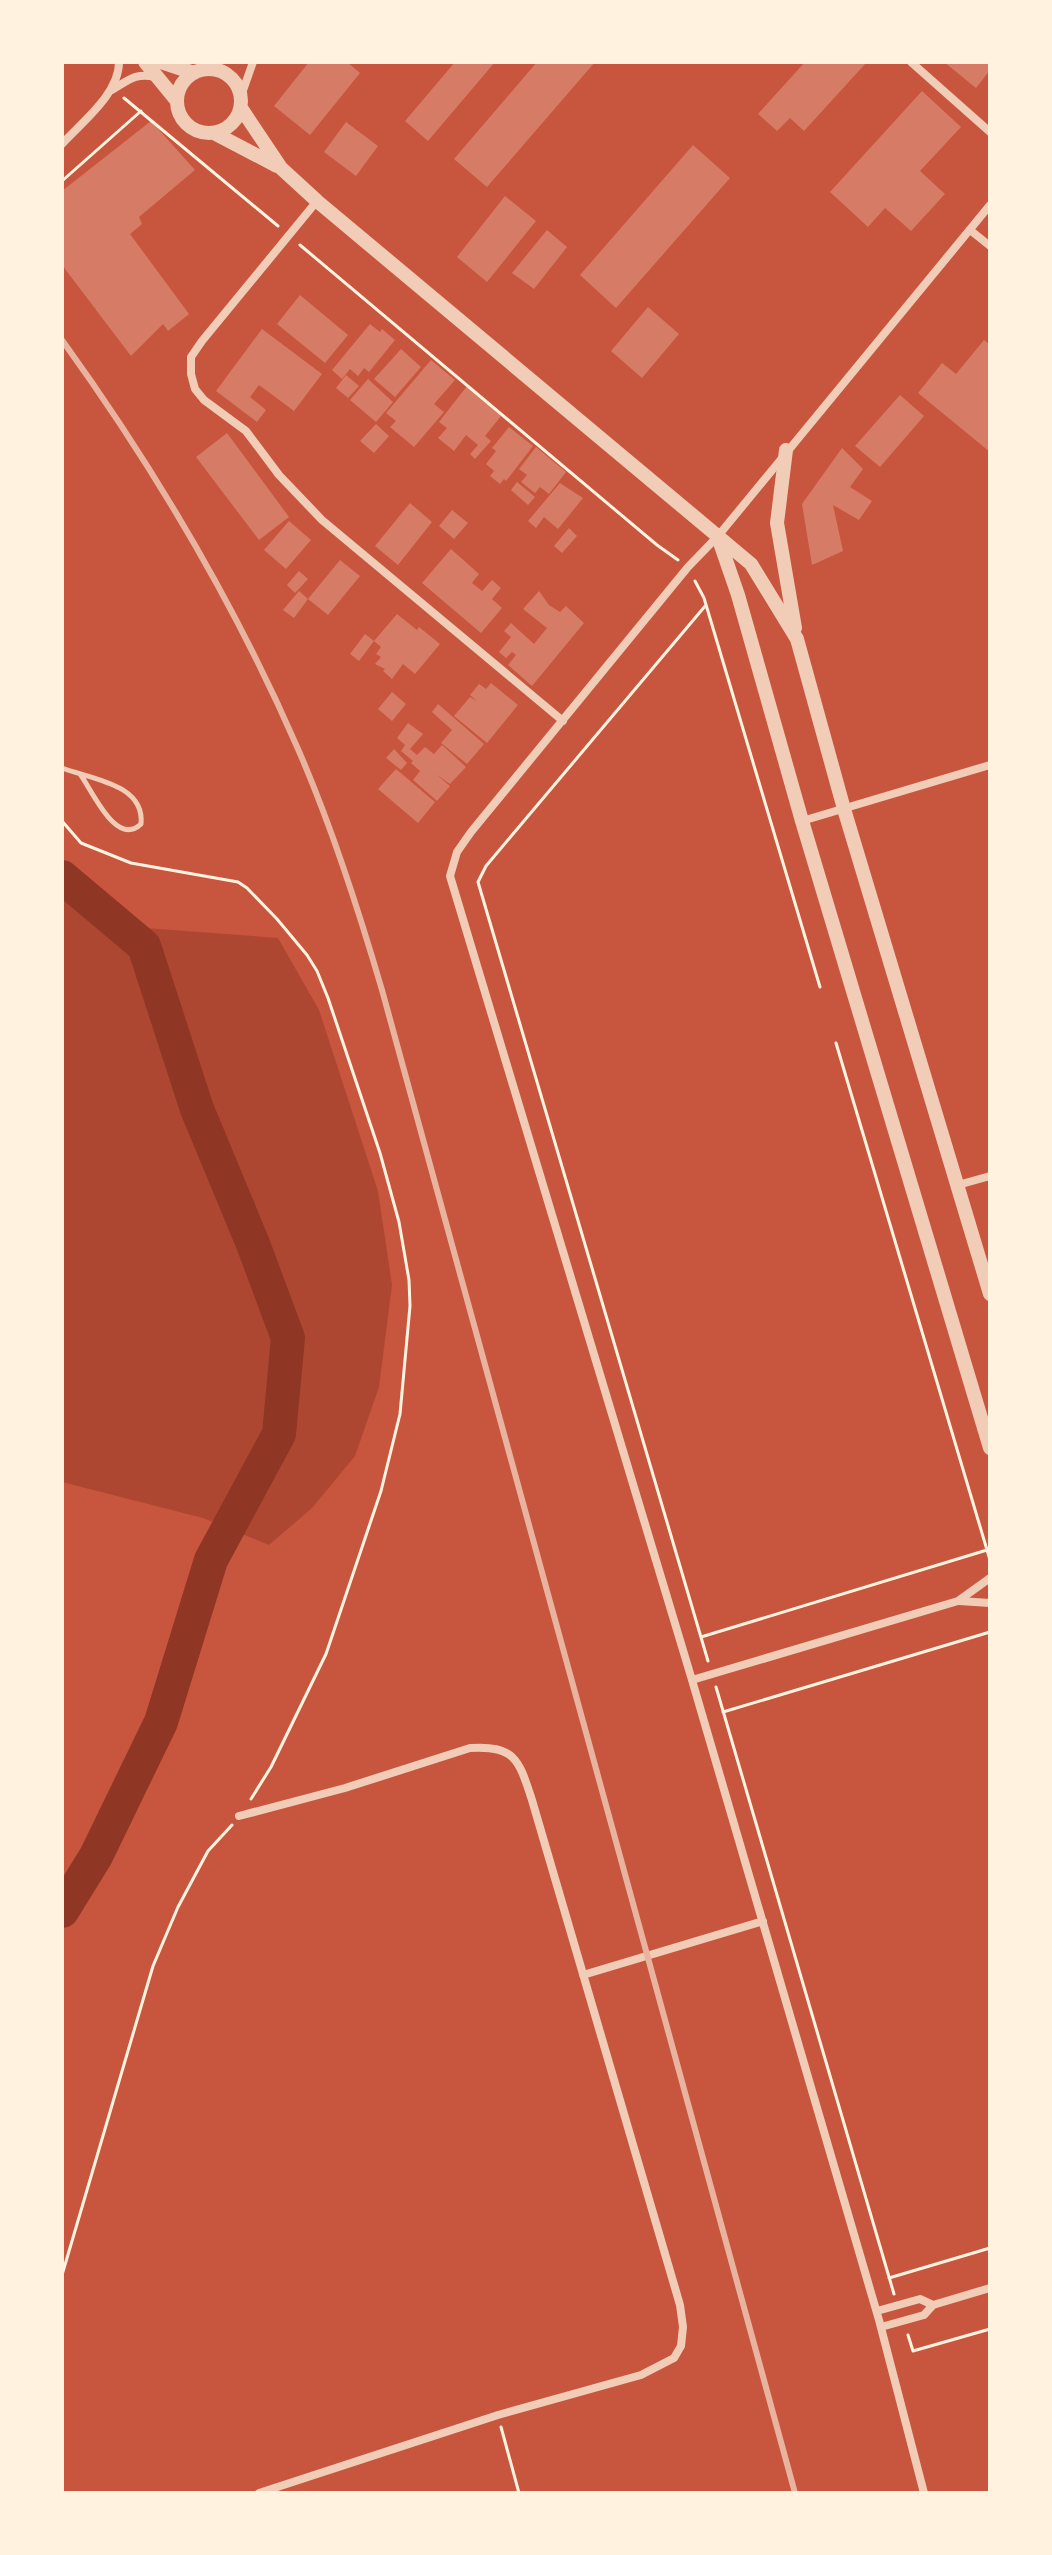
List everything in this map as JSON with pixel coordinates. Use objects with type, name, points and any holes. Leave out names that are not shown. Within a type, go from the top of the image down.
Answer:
[{"type":"street","points":[[109,92],[119,72],[119,62]]},
{"type":"street","points":[[145,62],[177,101],[183,118],[189,125],[205,133],[214,133],[231,125],[253,62]]},
{"type":"street","points":[[161,62],[216,69],[233,79],[241,102],[281,168]]},
{"type":"street","points":[[911,62],[990,132]]},
{"type":"street","points":[[177,101],[182,85],[206,68]]},
{"type":"street","points":[[62,144],[109,92],[132,76],[159,78]]},
{"type":"street","points":[[214,133],[281,168],[751,564],[797,639]]},
{"type":"street","points":[[317,201],[191,357],[195,389],[204,400],[246,431],[279,475],[322,520],[563,721]]},
{"type":"street","points":[[924,2493],[877,2311],[763,1921],[450,876],[452,863],[464,842],[990,205]]},
{"type":"street","points":[[970,230],[990,246]]},
{"type":"street","points":[[786,450],[777,523],[797,639],[844,809],[990,1294]]},
{"type":"street","points":[[718,536],[990,1448]]},
{"type":"street","points":[[802,821],[990,765]]},
{"type":"street","points":[[958,1185],[990,1176]]},
{"type":"street","points":[[692,1680],[958,1601],[990,1578]]},
{"type":"street","points":[[958,1601],[990,1603]]},
{"type":"street","points":[[239,1816],[319,1796],[470,1748],[492,1747],[510,1754],[522,1770],[532,1800],[680,2305],[683,2327],[681,2346],[674,2358],[641,2375],[498,2415],[259,2493]]},
{"type":"street","points":[[583,1975],[763,1921]]},
{"type":"street","points":[[881,2327],[924,2315],[933,2305],[990,2288]]},
{"type":"street","points":[[877,2311],[920,2299],[933,2305]]},
{"type":"lane","points":[[62,768],[80,774],[122,789],[141,808],[141,824],[127,830],[111,822],[80,774]]},
{"type":"path","points":[[124,98],[280,229]]},
{"type":"path","points":[[62,181],[141,111]]},
{"type":"path","points":[[297,242],[657,545],[688,567],[706,605],[820,987]]},
{"type":"path","points":[[706,605],[486,866],[478,882],[899,2305]]},
{"type":"path","points":[[62,821],[81,843],[121,860],[150,868],[238,882],[277,919],[307,955],[328,998],[380,1153],[405,1250],[410,1306],[400,1414],[381,1491],[326,1654],[271,1767],[239,1816],[208,1851],[165,1936],[153,1966],[62,2275]]},
{"type":"path","points":[[836,1043],[990,1560]]},
{"type":"path","points":[[701,1637],[987,1550]]},
{"type":"path","points":[[723,1712],[990,1632]]},
{"type":"path","points":[[889,2278],[990,2248]]},
{"type":"path","points":[[905,2321],[913,2351],[990,2329]]},
{"type":"path","points":[[498,2415],[519,2493]]},
{"type":"shaded area","points":[[62,892],[105,925],[278,938],[319,1010],[378,1191],[392,1285],[379,1387],[355,1456],[312,1508],[269,1545],[203,1518],[62,1482]]},
{"type":"building","points":[[309,62],[347,62],[360,73],[310,135],[274,106]]},
{"type":"building","points":[[455,62],[495,62],[428,141],[405,121]]},
{"type":"building","points":[[537,62],[595,62],[487,187],[454,159]]},
{"type":"building","points":[[805,62],[866,63],[804,131],[790,118],[777,131],[758,114]]},
{"type":"building","points":[[944,62],[990,62],[990,70],[976,88]]},
{"type":"building","points":[[922,91],[961,127],[920,171],[945,194],[911,231],[885,208],[868,227],[830,192]]},
{"type":"building","points":[[151,121],[195,170],[139,217],[142,224],[130,234],[189,314],[168,331],[163,324],[131,356],[62,265],[62,191]]},
{"type":"building","points":[[346,122],[378,146],[356,176],[324,152]]},
{"type":"building","points":[[693,145],[730,178],[616,308],[580,275]]},
{"type":"building","points":[[505,196],[536,221],[487,282],[457,257]]},
{"type":"building","points":[[547,230],[567,247],[534,289],[512,273]]},
{"type":"building","points":[[300,295],[348,335],[325,363],[277,324]]},
{"type":"building","points":[[648,307],[679,334],[642,378],[611,351]]},
{"type":"building","points":[[370,324],[395,340],[369,372],[364,368],[358,376],[350,369],[342,379],[332,370]]},
{"type":"building","points":[[262,329],[322,374],[294,411],[259,385],[250,397],[266,410],[257,422],[216,391]]},
{"type":"building","points":[[984,340],[990,345],[990,452],[918,393],[942,363],[956,374]]},
{"type":"building","points":[[401,349],[421,367],[395,397],[374,379]]},
{"type":"building","points":[[431,360],[455,380],[434,404],[444,412],[414,447],[390,427],[396,421],[386,413]]},
{"type":"building","points":[[346,375],[359,386],[348,398],[336,388]]},
{"type":"building","points":[[368,379],[393,402],[376,422],[350,400]]},
{"type":"building","points":[[467,386],[501,416],[485,436],[491,441],[475,459],[470,454],[478,445],[466,435],[454,451],[438,438],[447,428],[439,422]]},
{"type":"building","points":[[900,395],[924,416],[880,467],[855,446]]},
{"type":"building","points":[[376,424],[389,436],[374,453],[360,441]]},
{"type":"building","points":[[509,427],[533,446],[506,481],[504,479],[500,484],[490,476],[494,471],[486,464],[496,451],[492,448]]},
{"type":"building","points":[[227,433],[289,517],[259,540],[196,457]]},
{"type":"building","points":[[536,447],[566,472],[549,494],[540,487],[535,493],[521,482],[527,475],[519,469]]},
{"type":"building","points":[[842,448],[863,469],[850,487],[872,501],[859,520],[833,505],[843,551],[812,565],[802,504]]},
{"type":"building","points":[[517,482],[535,497],[528,505],[511,490]]},
{"type":"building","points":[[560,483],[583,498],[558,529],[544,517],[536,528],[528,521]]},
{"type":"building","points":[[410,503],[432,522],[398,565],[375,546]]},
{"type":"building","points":[[452,510],[468,523],[454,539],[439,526]]},
{"type":"building","points":[[289,521],[311,540],[286,569],[264,550]]},
{"type":"building","points":[[569,528],[577,536],[562,553],[554,546]]},
{"type":"building","points":[[451,549],[479,574],[472,583],[482,591],[492,580],[501,588],[492,599],[502,608],[481,633],[422,583]]},
{"type":"building","points":[[340,560],[360,576],[328,615],[308,599]]},
{"type":"building","points":[[299,571],[308,579],[295,593],[287,585]]},
{"type":"building","points":[[299,591],[308,599],[294,618],[283,610]]},
{"type":"building","points":[[539,591],[549,605],[560,612],[566,606],[584,623],[532,686],[508,665],[516,655],[512,652],[506,658],[499,652],[511,637],[504,631],[511,623],[534,644],[547,628],[523,609]]},
{"type":"building","points":[[397,614],[440,644],[415,674],[403,664],[392,679],[383,671],[385,669],[375,664],[381,657],[376,654],[381,647],[374,641]]},
{"type":"building","points":[[365,634],[374,641],[359,661],[350,654]]},
{"type":"building","points":[[491,683],[518,705],[487,743],[454,716],[470,697],[477,701],[470,695],[479,684],[486,689]]},
{"type":"building","points":[[392,692],[406,704],[392,721],[378,709]]},
{"type":"building","points":[[438,704],[484,744],[467,764],[441,743],[452,730],[432,712]]},
{"type":"building","points":[[408,723],[423,734],[410,749],[417,755],[425,747],[434,754],[442,745],[466,767],[450,784],[436,774],[450,786],[437,801],[413,780],[420,771],[401,751],[405,745],[397,738]]},
{"type":"building","points":[[394,749],[407,763],[401,770],[386,758]]},
{"type":"building","points":[[396,769],[435,802],[418,823],[378,789]]},
{"type":"waterway","points":[[62,877],[144,946],[197,1109],[288,1338],[279,1434],[211,1560],[161,1722],[96,1856],[62,1911]]},
{"type":"railway","points":[[62,340],[161,488],[248,642],[298,749],[344,868],[382,990],[795,2493]]}]
